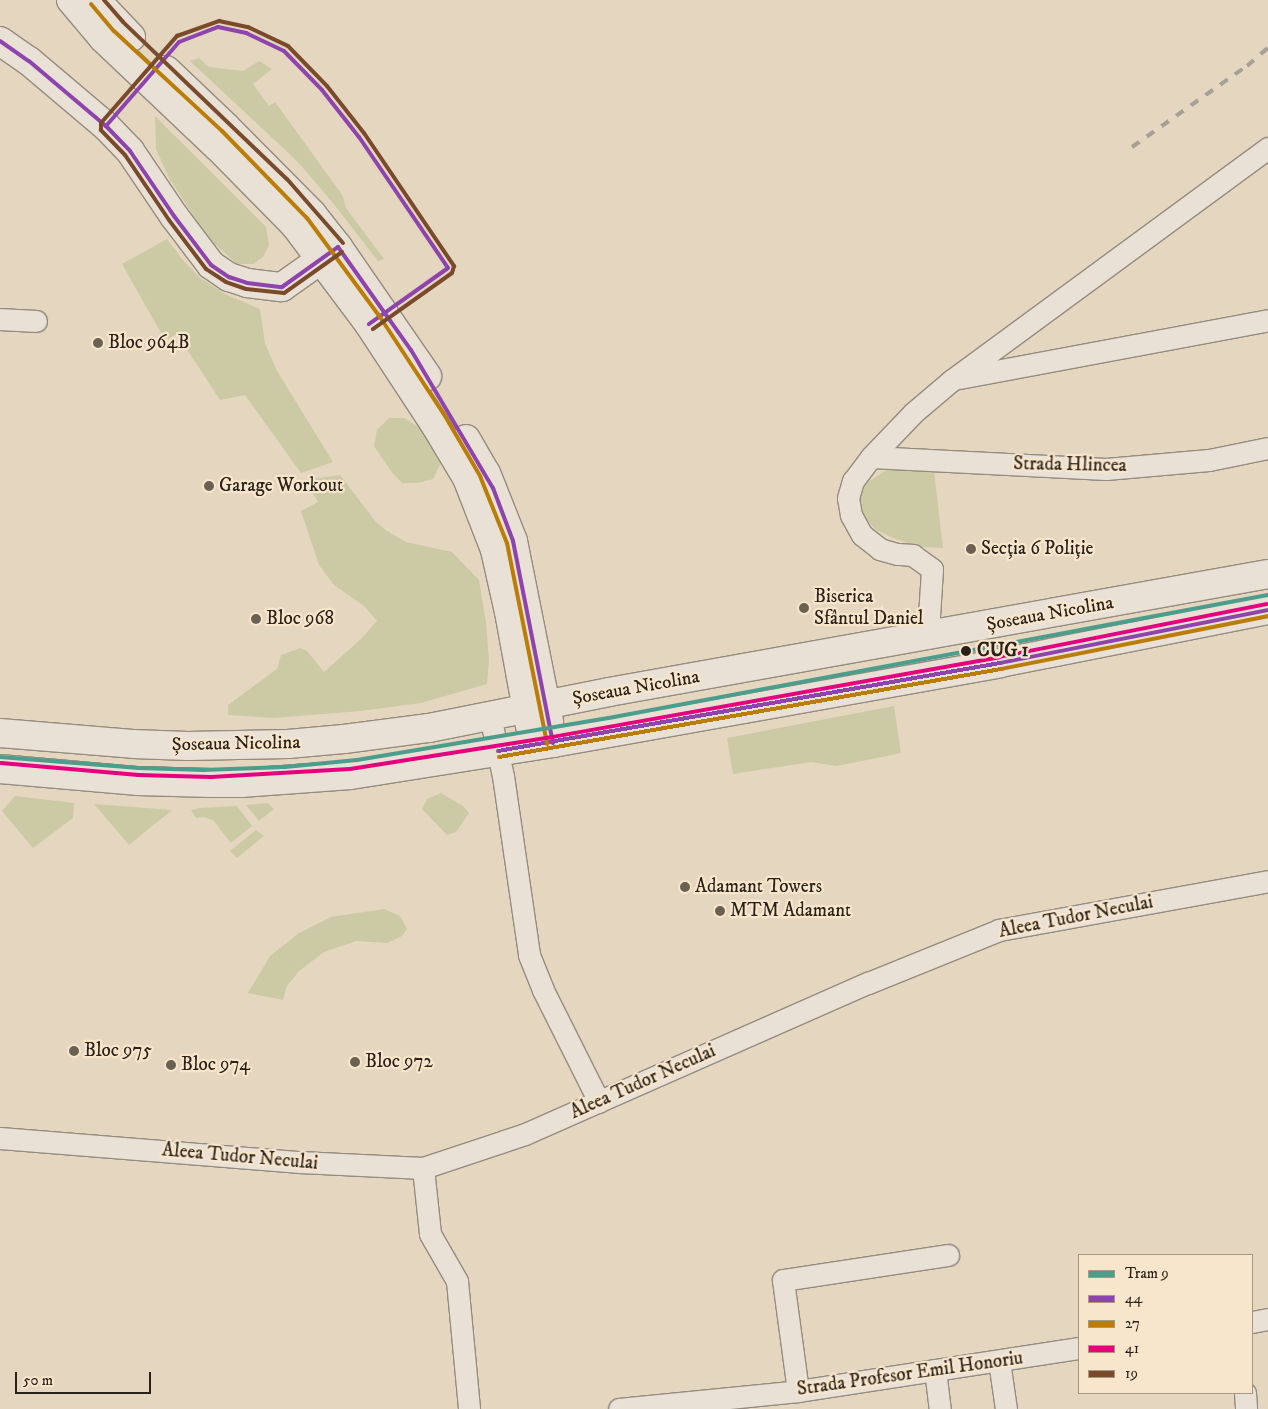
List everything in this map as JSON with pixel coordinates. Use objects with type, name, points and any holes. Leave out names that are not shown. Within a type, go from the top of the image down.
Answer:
[{"type":"main road","points":[[71,0],[103,38],[172,89],[283,184],[330,253],[416,358],[493,488],[514,541],[536,706],[543,744]]},
{"type":"main road","points":[[96,0],[172,89]]},
{"type":"main road","points":[[0,40],[29,60],[106,126],[130,151],[174,216],[206,258],[229,277],[247,283],[282,287],[330,253]]},
{"type":"main road","name":"Șoseaua Nicolina","points":[[0,733],[133,744],[228,746],[344,739],[429,728],[536,706],[1268,574]]},
{"type":"main road","name":"Șoseaua Nicolina","points":[[0,769],[138,781],[241,783],[351,775],[543,744],[1000,663],[1268,610]]},
{"type":"street","points":[[932,635],[929,616],[932,569],[913,555],[897,554],[880,549],[862,535],[851,515],[848,498],[853,481],[871,457],[913,413],[952,380],[1268,148]]},
{"type":"street","points":[[0,319],[36,321]]},
{"type":"street","points":[[952,380],[1268,320]]},
{"type":"street","name":"Strada Hlincea","points":[[871,457],[1106,469],[1209,460],[1268,448]]},
{"type":"street","points":[[490,716],[511,824],[529,955],[543,990],[599,1102]]},
{"type":"street","name":"Aleea Tudor Neculai","points":[[0,1138],[300,1162],[423,1168],[525,1134],[868,982],[999,930],[1268,881]]},
{"type":"street","points":[[423,1168],[430,1234],[457,1282],[469,1409]]},
{"type":"street","points":[[798,1391],[783,1280],[948,1256]]},
{"type":"street","points":[[1253,1322],[1268,1320]]},
{"type":"street","name":"Strada Profesor Emil Honoriu","points":[[619,1409],[752,1403],[798,1391],[1078,1348]]},
{"type":"street","points":[[999,1361],[1006,1409]]},
{"type":"street","points":[[935,1370],[940,1409]]},
{"type":"street","points":[[1245,1394],[1246,1409]]},
{"type":"green space","points":[[199,58],[209,67],[243,71],[259,61],[272,69],[253,84],[269,106],[275,102],[343,196],[346,208],[384,259],[378,261],[333,203],[297,161],[190,61]]},
{"type":"green space","points":[[155,116],[266,227],[269,245],[263,257],[253,264],[237,264],[207,237],[168,176],[156,149]]},
{"type":"green space","points":[[167,239],[200,278],[227,295],[260,309],[265,343],[277,371],[333,462],[301,473],[245,395],[220,400],[177,334],[165,340],[122,264]]},
{"type":"green space","points":[[389,418],[404,418],[420,428],[431,443],[441,463],[433,479],[418,483],[402,483],[391,471],[374,446],[377,430]]},
{"type":"green space","points":[[894,465],[934,471],[943,548],[921,547],[896,539],[876,530],[864,516],[860,502],[862,486]]},
{"type":"green space","points":[[340,475],[376,522],[387,531],[406,542],[452,552],[479,580],[486,623],[489,660],[487,684],[421,703],[361,711],[274,718],[228,715],[228,705],[277,669],[281,655],[300,648],[307,651],[324,672],[361,639],[377,621],[364,606],[334,585],[319,565],[301,511],[318,502],[305,480]]},
{"type":"green space","points":[[894,706],[901,753],[837,766],[811,762],[733,774],[727,738]]},
{"type":"green space","points":[[441,793],[463,806],[469,813],[456,832],[447,835],[422,809],[427,799]]},
{"type":"green space","points":[[15,796],[74,803],[73,818],[33,848],[2,811]]},
{"type":"green space","points":[[268,803],[274,809],[259,821],[246,805]]},
{"type":"green space","points":[[94,804],[172,810],[129,845]]},
{"type":"green space","points":[[237,806],[252,826],[231,843],[213,820],[204,817],[196,818],[191,810],[199,808]]},
{"type":"green space","points":[[256,830],[264,836],[237,858],[230,851]]},
{"type":"green space","points":[[384,909],[400,916],[407,929],[402,936],[387,943],[356,941],[324,952],[299,971],[287,986],[283,1000],[248,993],[270,956],[299,933],[331,917]]},
{"type":"railway","points":[[1132,147],[1247,66],[1268,48]]},
{"type":"tram line","name":"9","points":[[0,757],[139,768],[203,770],[285,767],[357,760],[614,717],[1268,595]]},
{"type":"transit line","name":"19","points":[[104,0],[123,22],[287,179],[343,243]]},
{"type":"transit line","name":"27","points":[[91,4],[114,31],[222,131],[307,218],[380,317],[445,416],[480,476],[507,543],[547,744]]},
{"type":"transit line","name":"19","points":[[342,252],[284,293],[246,289],[226,282],[206,269],[169,220],[125,155],[101,130],[101,123],[177,36],[219,21],[248,27],[288,46],[327,86],[364,133],[454,266],[452,273],[373,329]]},
{"type":"transit line","name":"44","points":[[106,126],[179,42],[218,27],[246,33],[284,51],[322,90],[359,137],[448,268],[369,324]]},
{"type":"transit line","name":"44","points":[[0,41],[29,61],[106,126],[130,151],[174,216],[211,265],[229,277],[247,283],[282,287],[338,247]]},
{"type":"transit line","name":"44","points":[[338,247],[411,350],[493,488],[513,541],[553,743]]},
{"type":"transit line","name":"41","points":[[1,763],[138,775],[211,777],[350,769],[552,737],[999,657],[1267,604]]},
{"type":"transit line","name":"44","points":[[498,751],[1000,663],[1268,610]]},
{"type":"transit line","name":"27","points":[[499,757],[1001,669],[1268,616]]},
{"type":"place","name":"Bloc 964B","points":[[98,343]]},
{"type":"place","name":"Garage Workout","points":[[209,486]]},
{"type":"place","name":"Secția 6 Poliție","points":[[971,549]]},
{"type":"place","name":"Biserica Sfântul Daniel","points":[[804,608]]},
{"type":"place","name":"Bloc 968","points":[[256,619]]},
{"type":"place","name":"CUG 1","points":[[966,651]]},
{"type":"place","name":"Adamant Towers","points":[[685,887]]},
{"type":"place","name":"MTM Adamant","points":[[720,911]]},
{"type":"place","name":"Bloc 975","points":[[74,1051]]},
{"type":"place","name":"Bloc 972","points":[[355,1062]]},
{"type":"place","name":"Bloc 974","points":[[171,1065]]}]
